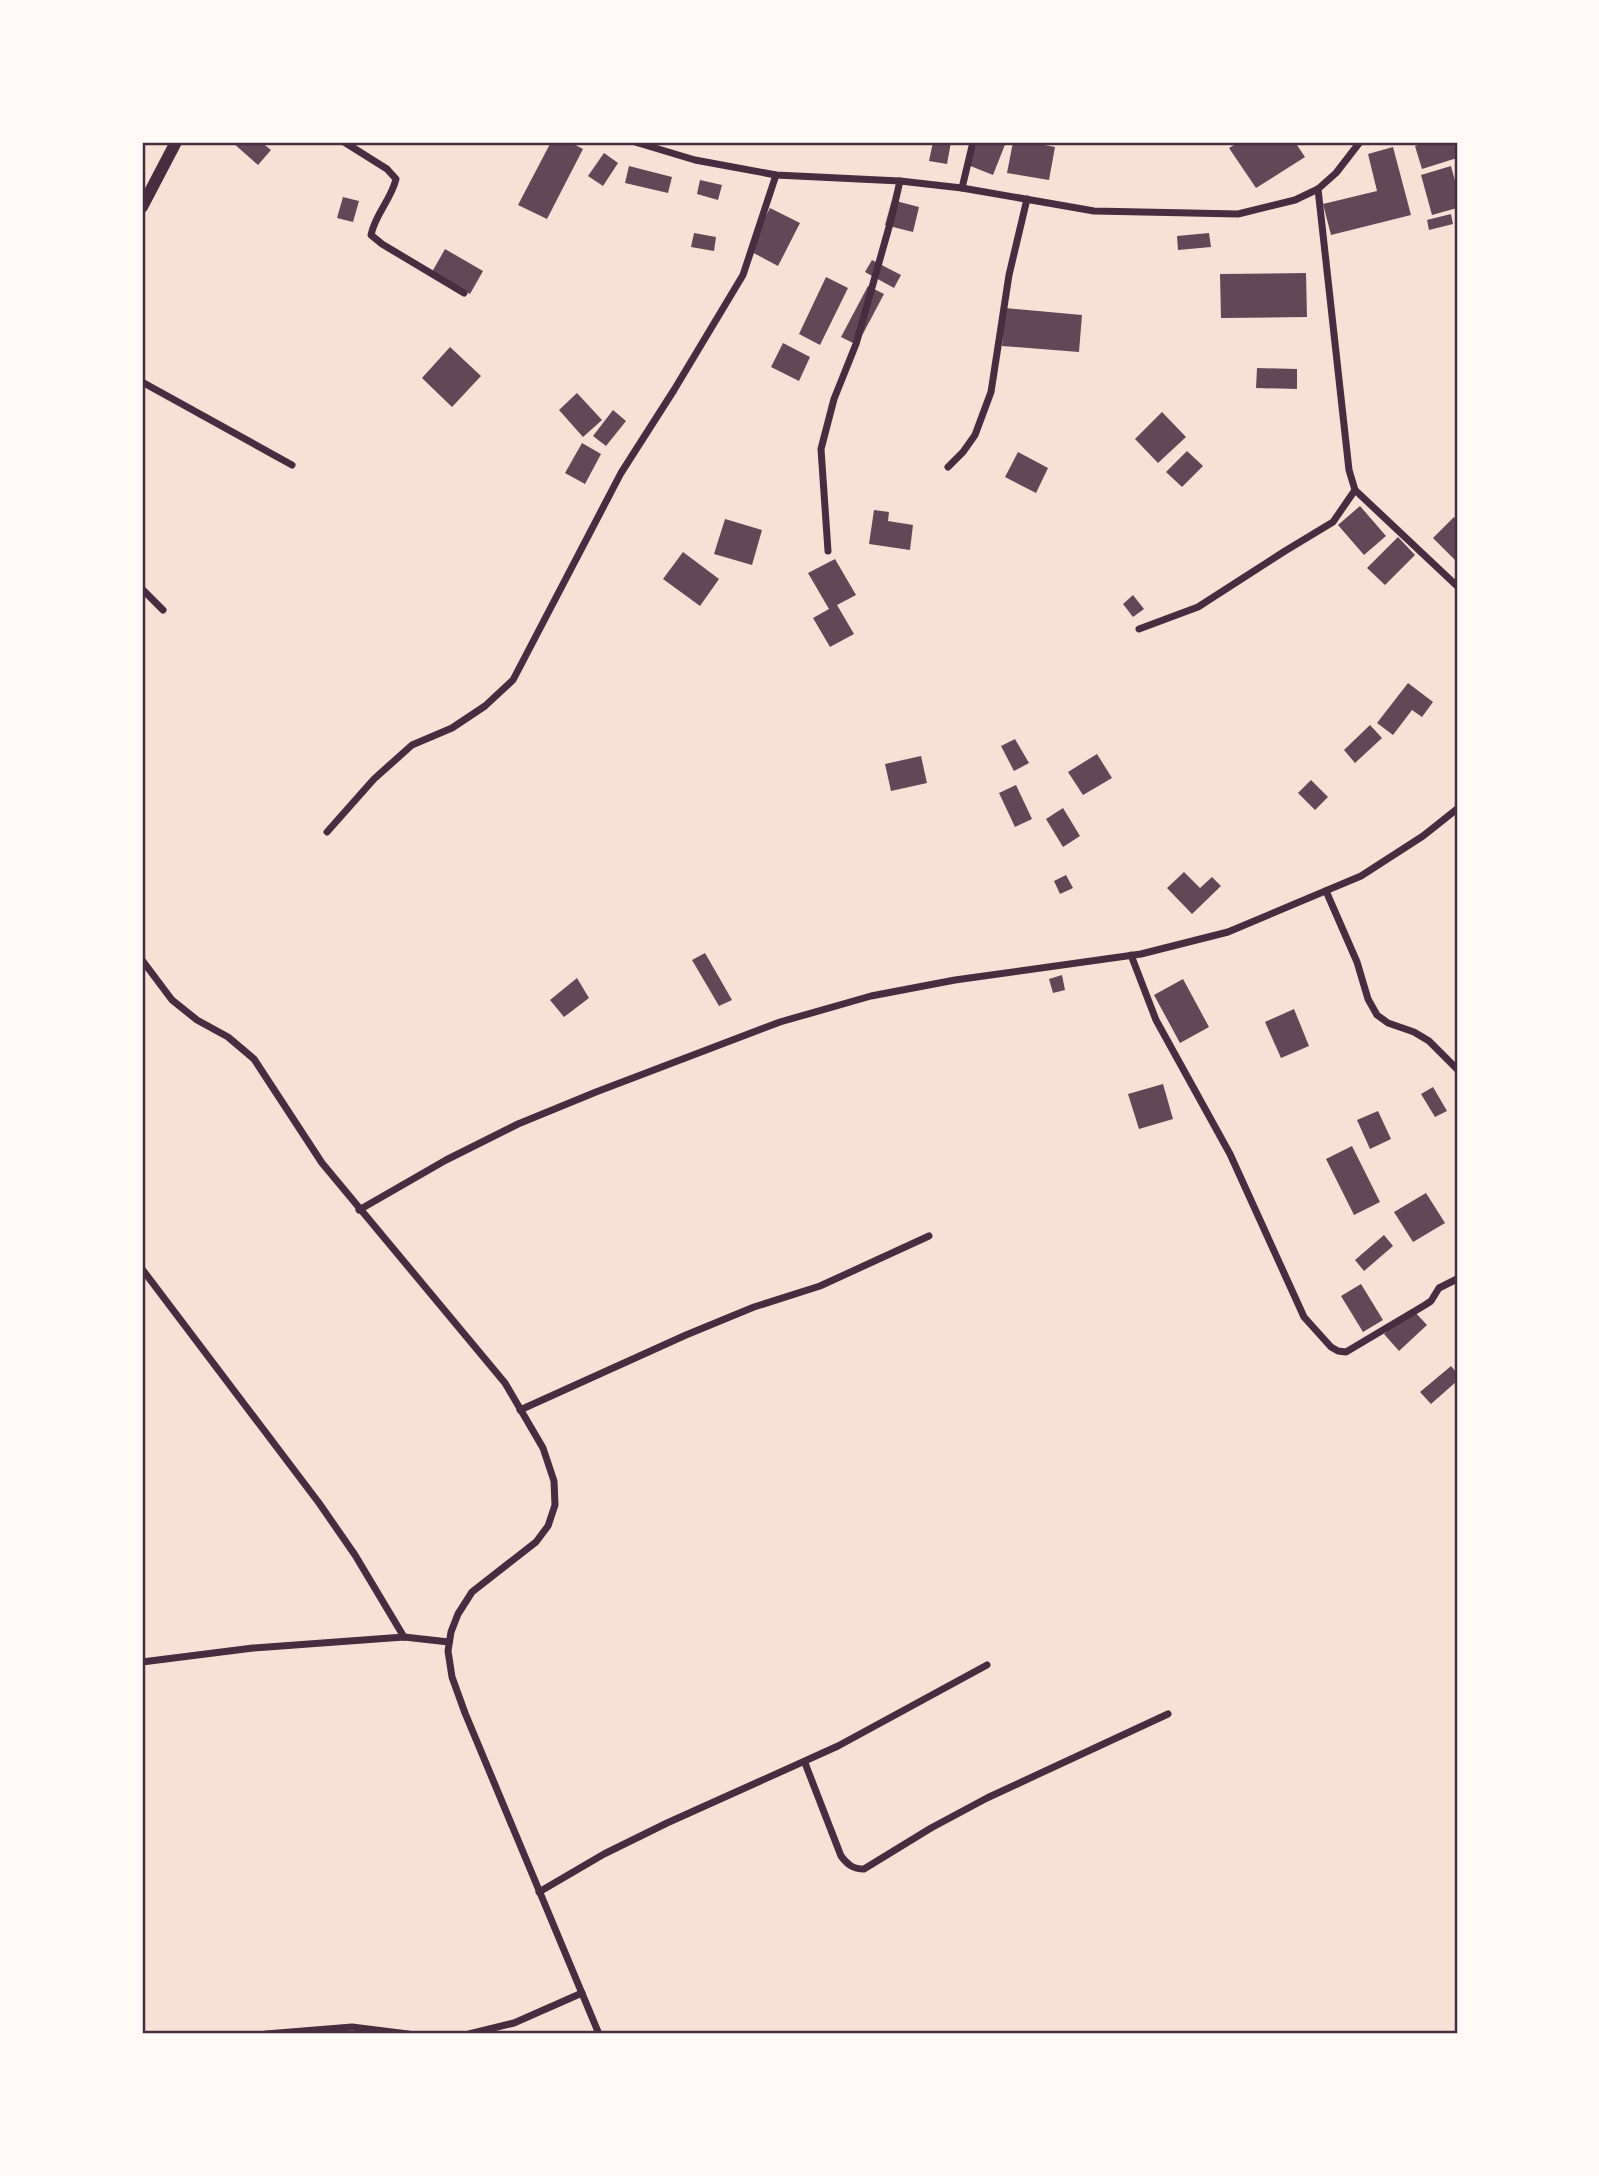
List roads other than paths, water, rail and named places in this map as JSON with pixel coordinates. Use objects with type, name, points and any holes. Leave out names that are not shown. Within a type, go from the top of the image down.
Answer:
[{"type":"street","points":[[142,207],[176,142]]},
{"type":"street","points":[[344,142],[387,169],[396,179],[393,190],[373,223],[371,234],[382,244],[464,293]]},
{"type":"street","points":[[635,142],[695,160],[776,175],[900,181],[962,188],[1094,211],[1238,214],[1295,200],[1318,189],[1336,173],[1360,142]]},
{"type":"street","points":[[962,188],[973,142]]},
{"type":"street","points":[[327,832],[374,779],[412,745],[452,728],[485,706],[513,680],[621,472],[743,275],[776,175]]},
{"type":"street","points":[[828,551],[821,449],[834,399],[856,344],[900,181]]},
{"type":"street","points":[[1318,189],[1349,470],[1355,490],[1457,586]]},
{"type":"street","points":[[948,467],[975,435],[987,404],[1009,275],[1027,199]]},
{"type":"street","points":[[142,382],[292,465]]},
{"type":"street","points":[[1139,629],[1198,607],[1333,522],[1355,490]]},
{"type":"street","points":[[142,589],[163,610]]},
{"type":"street","points":[[359,1210],[446,1160],[518,1124],[780,1022],[871,996],[955,980],[1131,955],[1228,932],[1361,876],[1423,836],[1457,809]]},
{"type":"street","points":[[1326,891],[1357,962],[1368,999],[1377,1015],[1388,1023],[1414,1032],[1429,1041],[1457,1069]]},
{"type":"street","points":[[1131,955],[1156,1020],[1230,1154],[1304,1317],[1331,1347],[1346,1352],[1425,1306],[1439,1288],[1457,1279]]},
{"type":"street","points":[[142,960],[172,1000],[197,1020],[228,1037],[254,1059],[273,1085],[294,1123],[359,1210],[505,1382],[543,1448],[554,1481],[555,1506],[548,1526],[536,1542],[472,1592],[458,1614],[448,1651],[452,1677],[599,2034]]},
{"type":"street","points":[[520,1410],[685,1335],[754,1307],[820,1286],[929,1236]]},
{"type":"street","points":[[142,1269],[319,1503],[355,1555],[404,1637]]},
{"type":"street","points":[[142,1662],[253,1648],[404,1637],[449,1642]]},
{"type":"street","points":[[539,1892],[604,1854],[667,1823],[805,1763],[987,1665]]},
{"type":"street","points":[[805,1763],[841,1856],[855,1869],[864,1869],[987,1798],[1168,1714]]},
{"type":"street","points":[[469,2034],[514,2023],[582,1993]]},
{"type":"street","points":[[266,2034],[352,2027],[408,2034]]}]
